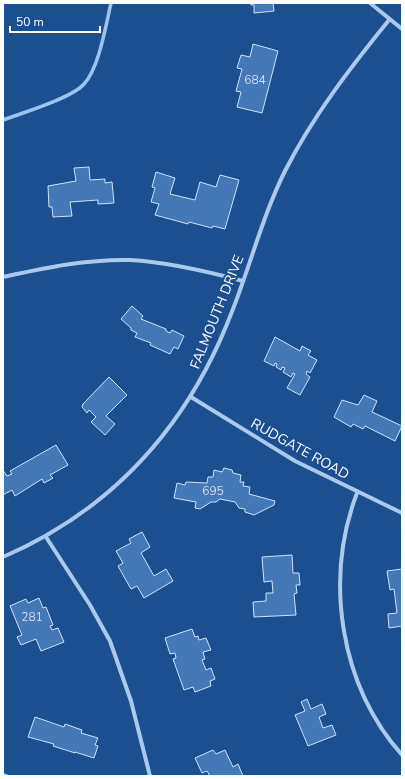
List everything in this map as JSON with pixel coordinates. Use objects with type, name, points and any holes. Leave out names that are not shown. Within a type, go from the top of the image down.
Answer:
[{"type":"street","points":[[370,3],[402,29]]},
{"type":"street","name":"FALMOUTH DRIVE","points":[[3,557],[46,536],[83,513],[129,474],[158,443],[191,398],[222,336],[276,194],[306,131],[345,75],[390,20]]},
{"type":"street","points":[[3,277],[68,264],[126,260],[207,271],[243,281]]},
{"type":"street","name":"RUDGATE ROAD","points":[[191,398],[295,461],[402,514]]},
{"type":"street","points":[[357,493],[349,519],[341,566],[341,606],[348,650],[355,675],[370,707],[386,735],[402,755]]},
{"type":"street","points":[[46,536],[90,605],[110,641],[131,701],[150,776]]},
{"type":"building","points":[[251,3],[273,3],[274,11],[254,13],[254,5],[251,5]]},
{"type":"building","points":[[253,44],[278,51],[262,113],[237,107],[241,92],[236,91],[242,69],[237,68],[241,55],[250,57]]},
{"type":"building","points":[[89,167],[90,180],[105,179],[105,183],[112,182],[114,203],[98,204],[98,200],[70,202],[72,216],[53,217],[52,207],[49,207],[48,186],[76,181],[74,168]]},
{"type":"building","points":[[156,172],[175,178],[170,194],[195,200],[200,182],[216,187],[220,175],[239,180],[225,229],[213,226],[212,228],[189,222],[188,224],[155,215],[159,204],[151,202],[155,188],[152,187]]},
{"type":"building","points":[[132,306],[143,316],[141,319],[166,329],[166,331],[170,333],[172,330],[184,336],[178,349],[174,347],[170,354],[150,345],[151,343],[135,337],[137,333],[131,330],[131,328],[121,319]]},
{"type":"building","points":[[275,337],[300,351],[302,346],[311,351],[308,355],[317,360],[310,373],[307,371],[306,374],[310,377],[300,395],[287,388],[295,374],[293,373],[291,377],[283,372],[285,368],[282,367],[281,370],[276,367],[277,364],[275,363],[274,366],[264,361]]},
{"type":"building","points":[[109,377],[127,395],[106,416],[115,424],[105,435],[91,422],[96,417],[89,410],[87,413],[82,407],[83,404]]},
{"type":"building","points":[[364,395],[377,401],[372,412],[402,426],[395,441],[365,426],[363,429],[353,424],[351,427],[334,417],[342,400],[358,405]]},
{"type":"building","points":[[56,445],[68,465],[50,475],[53,478],[44,483],[42,479],[15,496],[12,490],[3,495],[3,470],[7,476],[12,474],[10,471]]},
{"type":"building","points":[[224,468],[241,475],[240,482],[244,482],[243,486],[250,487],[249,494],[275,501],[274,505],[254,515],[245,512],[245,509],[239,508],[235,502],[220,499],[216,502],[211,502],[200,509],[195,508],[196,502],[174,498],[177,483],[185,485],[186,482],[207,483],[208,477],[213,477],[214,470],[222,472]]},
{"type":"building","points":[[142,532],[150,547],[141,553],[154,576],[166,569],[173,581],[144,598],[137,586],[131,589],[118,566],[123,563],[116,551],[131,543],[129,539]]},
{"type":"building","points":[[292,555],[293,573],[299,573],[300,585],[296,585],[297,593],[294,594],[296,615],[254,617],[253,602],[266,601],[266,593],[273,593],[272,581],[264,582],[262,557]]},
{"type":"building","points":[[402,569],[402,626],[389,628],[388,614],[397,613],[394,589],[390,590],[387,571]]},
{"type":"building","points":[[39,598],[43,608],[46,607],[53,625],[50,626],[52,630],[58,628],[64,642],[41,651],[36,639],[21,645],[17,637],[22,635],[10,606],[26,599],[28,603]]},
{"type":"building","points":[[192,629],[195,637],[198,636],[199,640],[206,638],[211,650],[203,652],[205,659],[202,660],[206,670],[211,668],[215,679],[210,681],[211,686],[195,692],[193,687],[184,690],[173,659],[176,658],[175,653],[170,654],[165,638]]},
{"type":"building","points":[[307,699],[311,709],[322,704],[326,714],[319,717],[323,728],[332,725],[336,735],[308,746],[295,715],[305,711],[301,702]]},
{"type":"building","points":[[35,717],[64,727],[65,724],[82,730],[81,733],[98,738],[95,745],[98,746],[94,758],[53,746],[54,744],[28,737]]},
{"type":"building","points":[[213,750],[216,754],[225,750],[233,767],[238,764],[243,776],[210,776],[207,771],[202,773],[195,758]]},
{"type":"waterway","points":[[3,120],[58,100],[69,95],[84,84],[94,68],[98,57],[111,3]]}]
